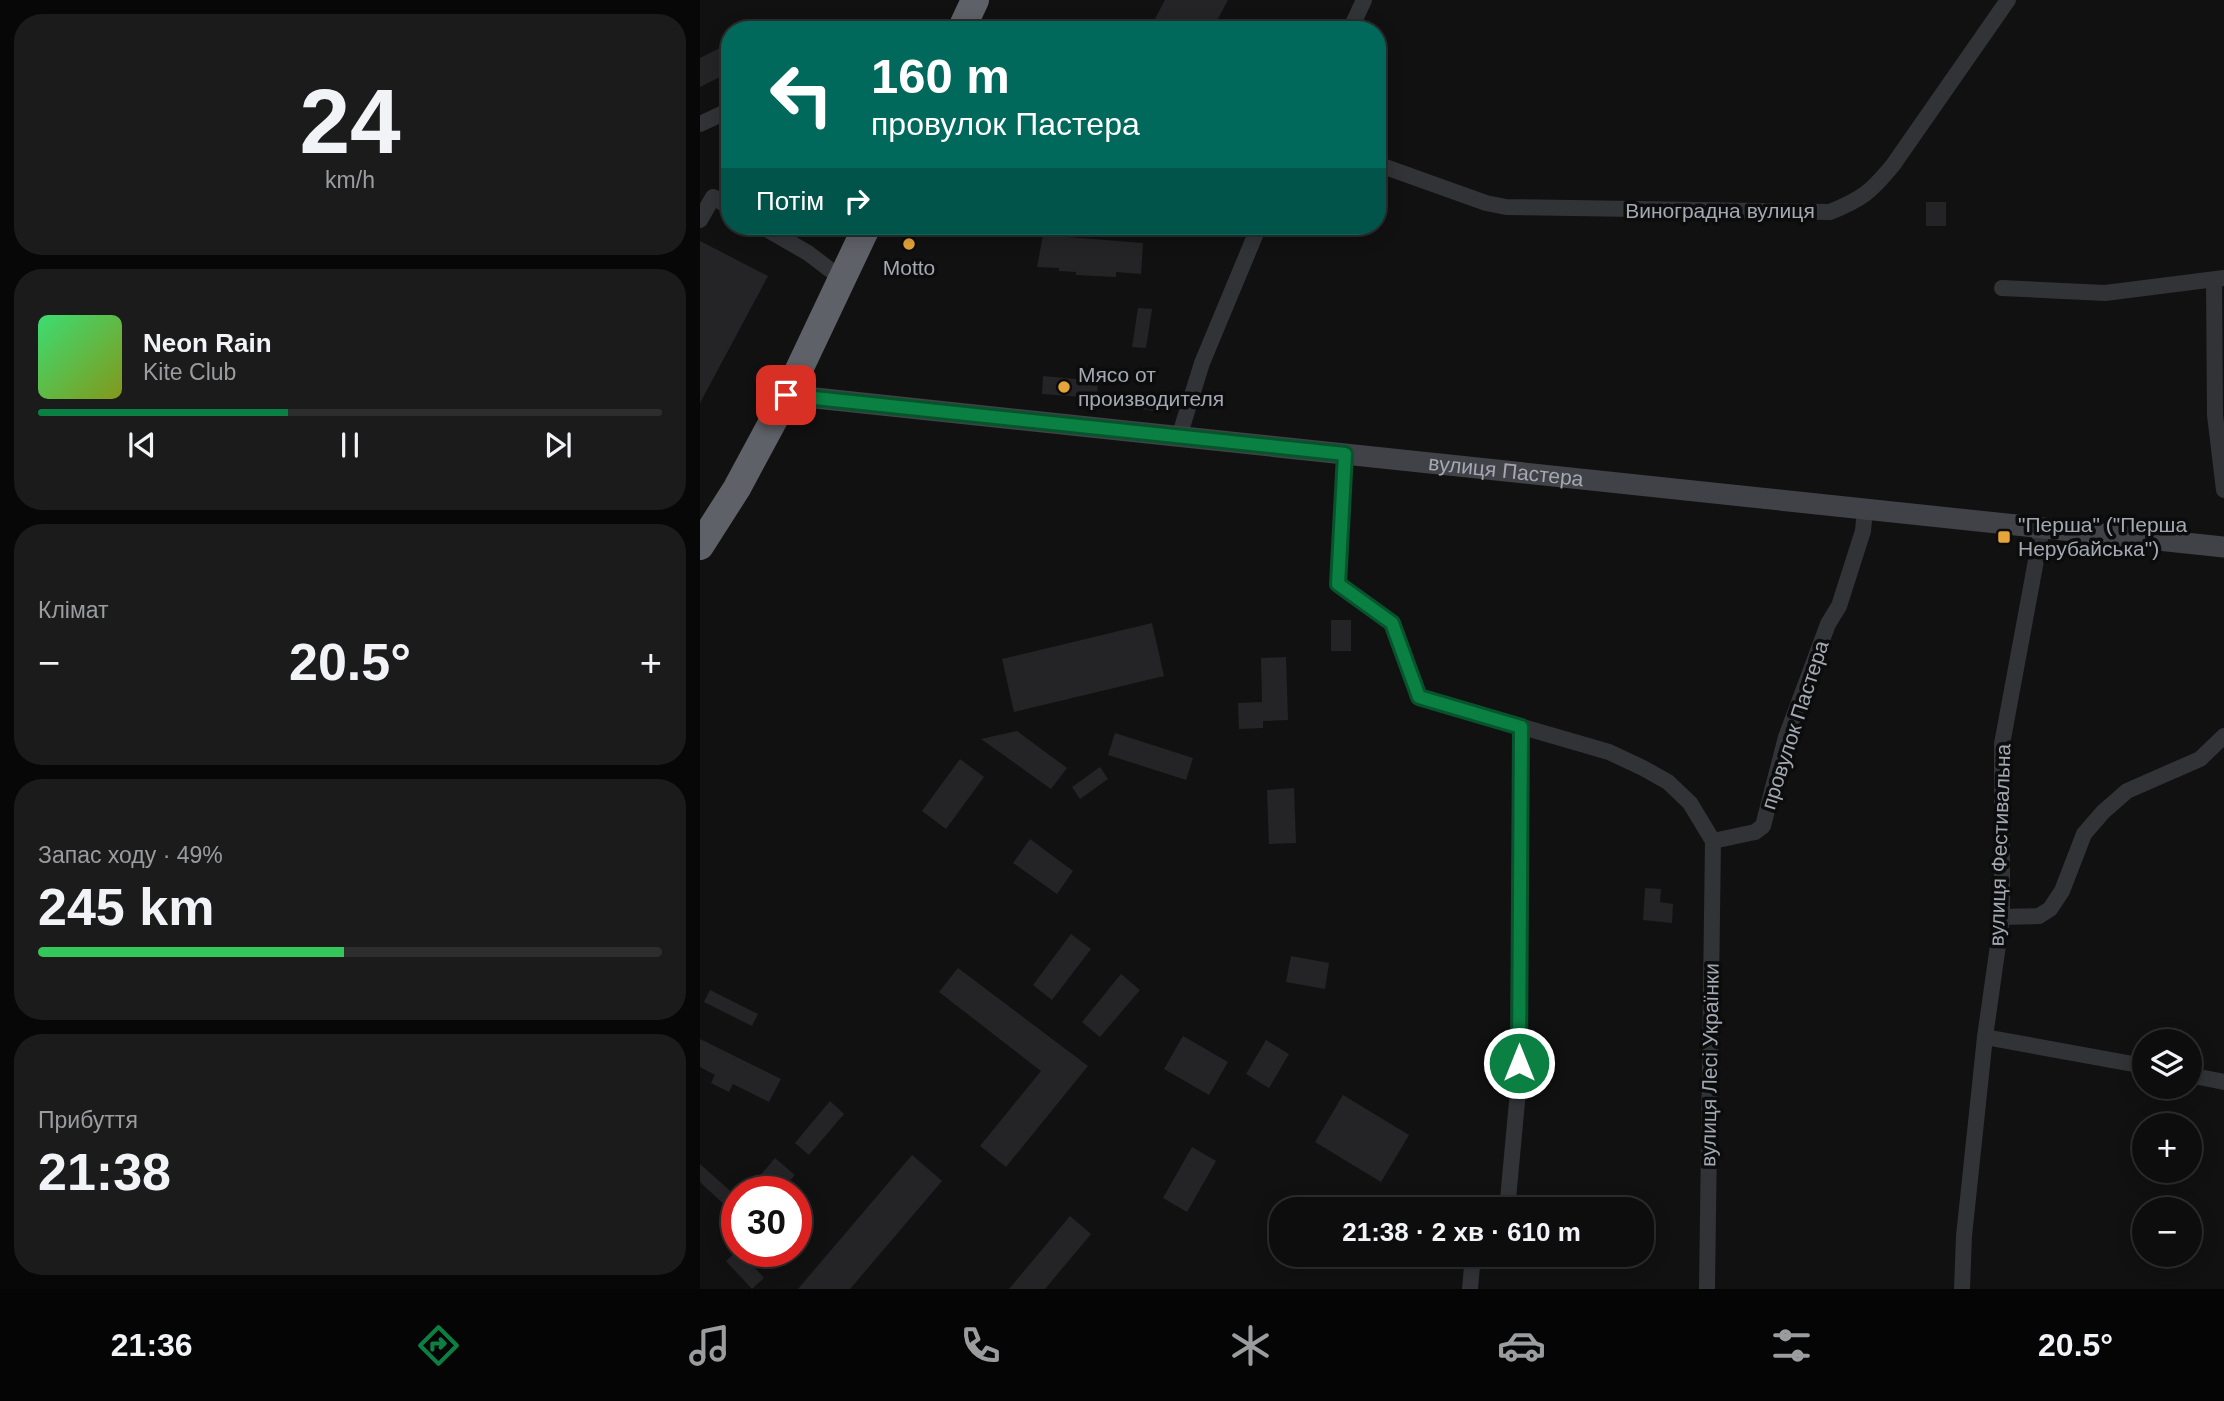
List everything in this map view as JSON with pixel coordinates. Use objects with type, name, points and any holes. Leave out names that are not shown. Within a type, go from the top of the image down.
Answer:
[{"type":"highway","points":[[965,21],[975,0]]},
{"type":"highway","points":[[700,546],[737,488],[786,395],[863,235]]},
{"type":"street","points":[[1354,21],[1364,0]]},
{"type":"street","name":"Виноградна вулиця","points":[[1386,167],[1486,203],[1506,207],[1830,212],[1857,201],[1873,189],[1893,165],[2008,0]]},
{"type":"street","points":[[700,124],[721,114]]},
{"type":"street","points":[[700,220],[713,197],[721,202]]},
{"type":"street","points":[[777,235],[808,253],[842,279]]},
{"type":"street","points":[[1179,437],[1202,363],[1255,235]]},
{"type":"street","points":[[2002,288],[2105,293],[2219,280],[2215,415],[2224,490]]},
{"type":"street","name":"вулиця Пастера","points":[[786,395],[2224,547]]},
{"type":"street","points":[[1345,454],[1338,584],[1392,623],[1419,697],[1609,752],[1668,782],[1690,803],[1713,841]]},
{"type":"street","name":"провулок Пастера","points":[[1713,841],[1755,832],[1763,826],[1786,737],[1828,624],[1839,606],[1863,531],[1865,509]]},
{"type":"street","name":"вулиця Фестивальна","points":[[1962,1289],[1964,1236],[1985,1037],[2003,917],[2002,744],[2042,528]]},
{"type":"street","points":[[1508,1197],[1518,1091],[1521,727]]},
{"type":"street","points":[[2003,917],[2039,916],[2050,909],[2062,891],[2084,834],[2103,812],[2127,791],[2200,759],[2224,736]]},
{"type":"street","name":"вулиця Лесі Українки","points":[[1707,1289],[1713,841]]},
{"type":"street","points":[[1985,1037],[2132,1064]]},
{"type":"street","points":[[2202,1078],[2224,1082]]},
{"type":"street","points":[[1470,1289],[1472,1267]]},
{"type":"building","points":[[1165,0],[1228,0],[1217,21],[1154,21]]},
{"type":"building","points":[[721,48],[721,76],[700,87],[700,58]]},
{"type":"building","points":[[1926,202],[1946,202],[1946,226],[1926,226]]},
{"type":"building","points":[[1043,235],[1143,243],[1141,274],[1116,272],[1116,277],[1076,275],[1076,272],[1059,271],[1059,268],[1037,267]]},
{"type":"building","points":[[700,241],[768,276],[700,403]]},
{"type":"building","points":[[1138,308],[1152,309],[1146,348],[1132,347]]},
{"type":"building","name":"Мясо от производителя","points":[[1043,376],[1098,381],[1097,398],[1042,394]]},
{"type":"building","points":[[1139,398],[1154,400],[1153,411],[1137,408]]},
{"type":"building","points":[[1331,620],[1351,620],[1351,651],[1331,651]]},
{"type":"building","points":[[1152,623],[1164,676],[1014,712],[1002,659]]},
{"type":"building","points":[[1286,657],[1288,720],[1263,721],[1263,728],[1239,729],[1238,703],[1262,702],[1261,658]]},
{"type":"building","points":[[1017,731],[1067,768],[1051,789],[981,739]]},
{"type":"building","points":[[1115,733],[1193,758],[1186,780],[1108,755]]},
{"type":"building","points":[[960,759],[984,777],[946,829],[922,811]]},
{"type":"building","points":[[1100,767],[1108,779],[1080,799],[1072,787]]},
{"type":"building","points":[[1294,788],[1296,843],[1269,844],[1267,790]]},
{"type":"building","points":[[1030,839],[1073,871],[1057,894],[1013,863]]},
{"type":"building","points":[[1645,888],[1661,889],[1660,902],[1673,904],[1672,923],[1643,920]]},
{"type":"building","points":[[1071,934],[1091,949],[1052,1000],[1033,985]]},
{"type":"building","points":[[1291,956],[1329,963],[1325,989],[1286,982]]},
{"type":"building","points":[[958,968],[1088,1066],[1006,1167],[980,1146],[1041,1071],[939,992]]},
{"type":"building","points":[[1121,974],[1140,990],[1100,1037],[1082,1022]]},
{"type":"building","points":[[710,990],[758,1014],[752,1026],[704,1002]]},
{"type":"building","points":[[1183,1036],[1228,1062],[1209,1095],[1164,1069]]},
{"type":"building","points":[[700,1039],[781,1079],[769,1102],[733,1084],[729,1092],[711,1083],[715,1075],[700,1067]]},
{"type":"building","points":[[1266,1040],[1289,1054],[1269,1088],[1246,1074]]},
{"type":"building","points":[[1343,1095],[1409,1135],[1381,1182],[1315,1142]]},
{"type":"building","points":[[830,1101],[844,1114],[809,1155],[795,1143]]},
{"type":"building","points":[[1192,1147],[1216,1161],[1187,1212],[1163,1198]]},
{"type":"building","points":[[912,1155],[942,1181],[850,1289],[798,1289]]},
{"type":"building","points":[[775,1158],[795,1175],[794,1176],[760,1176]]},
{"type":"building","points":[[700,1164],[721,1183],[721,1202],[700,1182]]},
{"type":"building","points":[[1070,1216],[1091,1234],[1045,1289],[1009,1289]]},
{"type":"building","points":[[732,1267],[754,1267],[764,1278],[752,1289]]},
{"type":"place","name":"Motto","points":[[909,244]]},
{"type":"place","name":"Мясо от производителя","points":[[1064,387]]},
{"type":"place","name":"\"Перша\" (\"Перша Нерубайська\")","points":[[2004,537]]},
{"type":"route","points":[[786,395],[1345,454],[1338,584],[1392,623],[1419,697],[1521,727],[1519,1063]]}]
